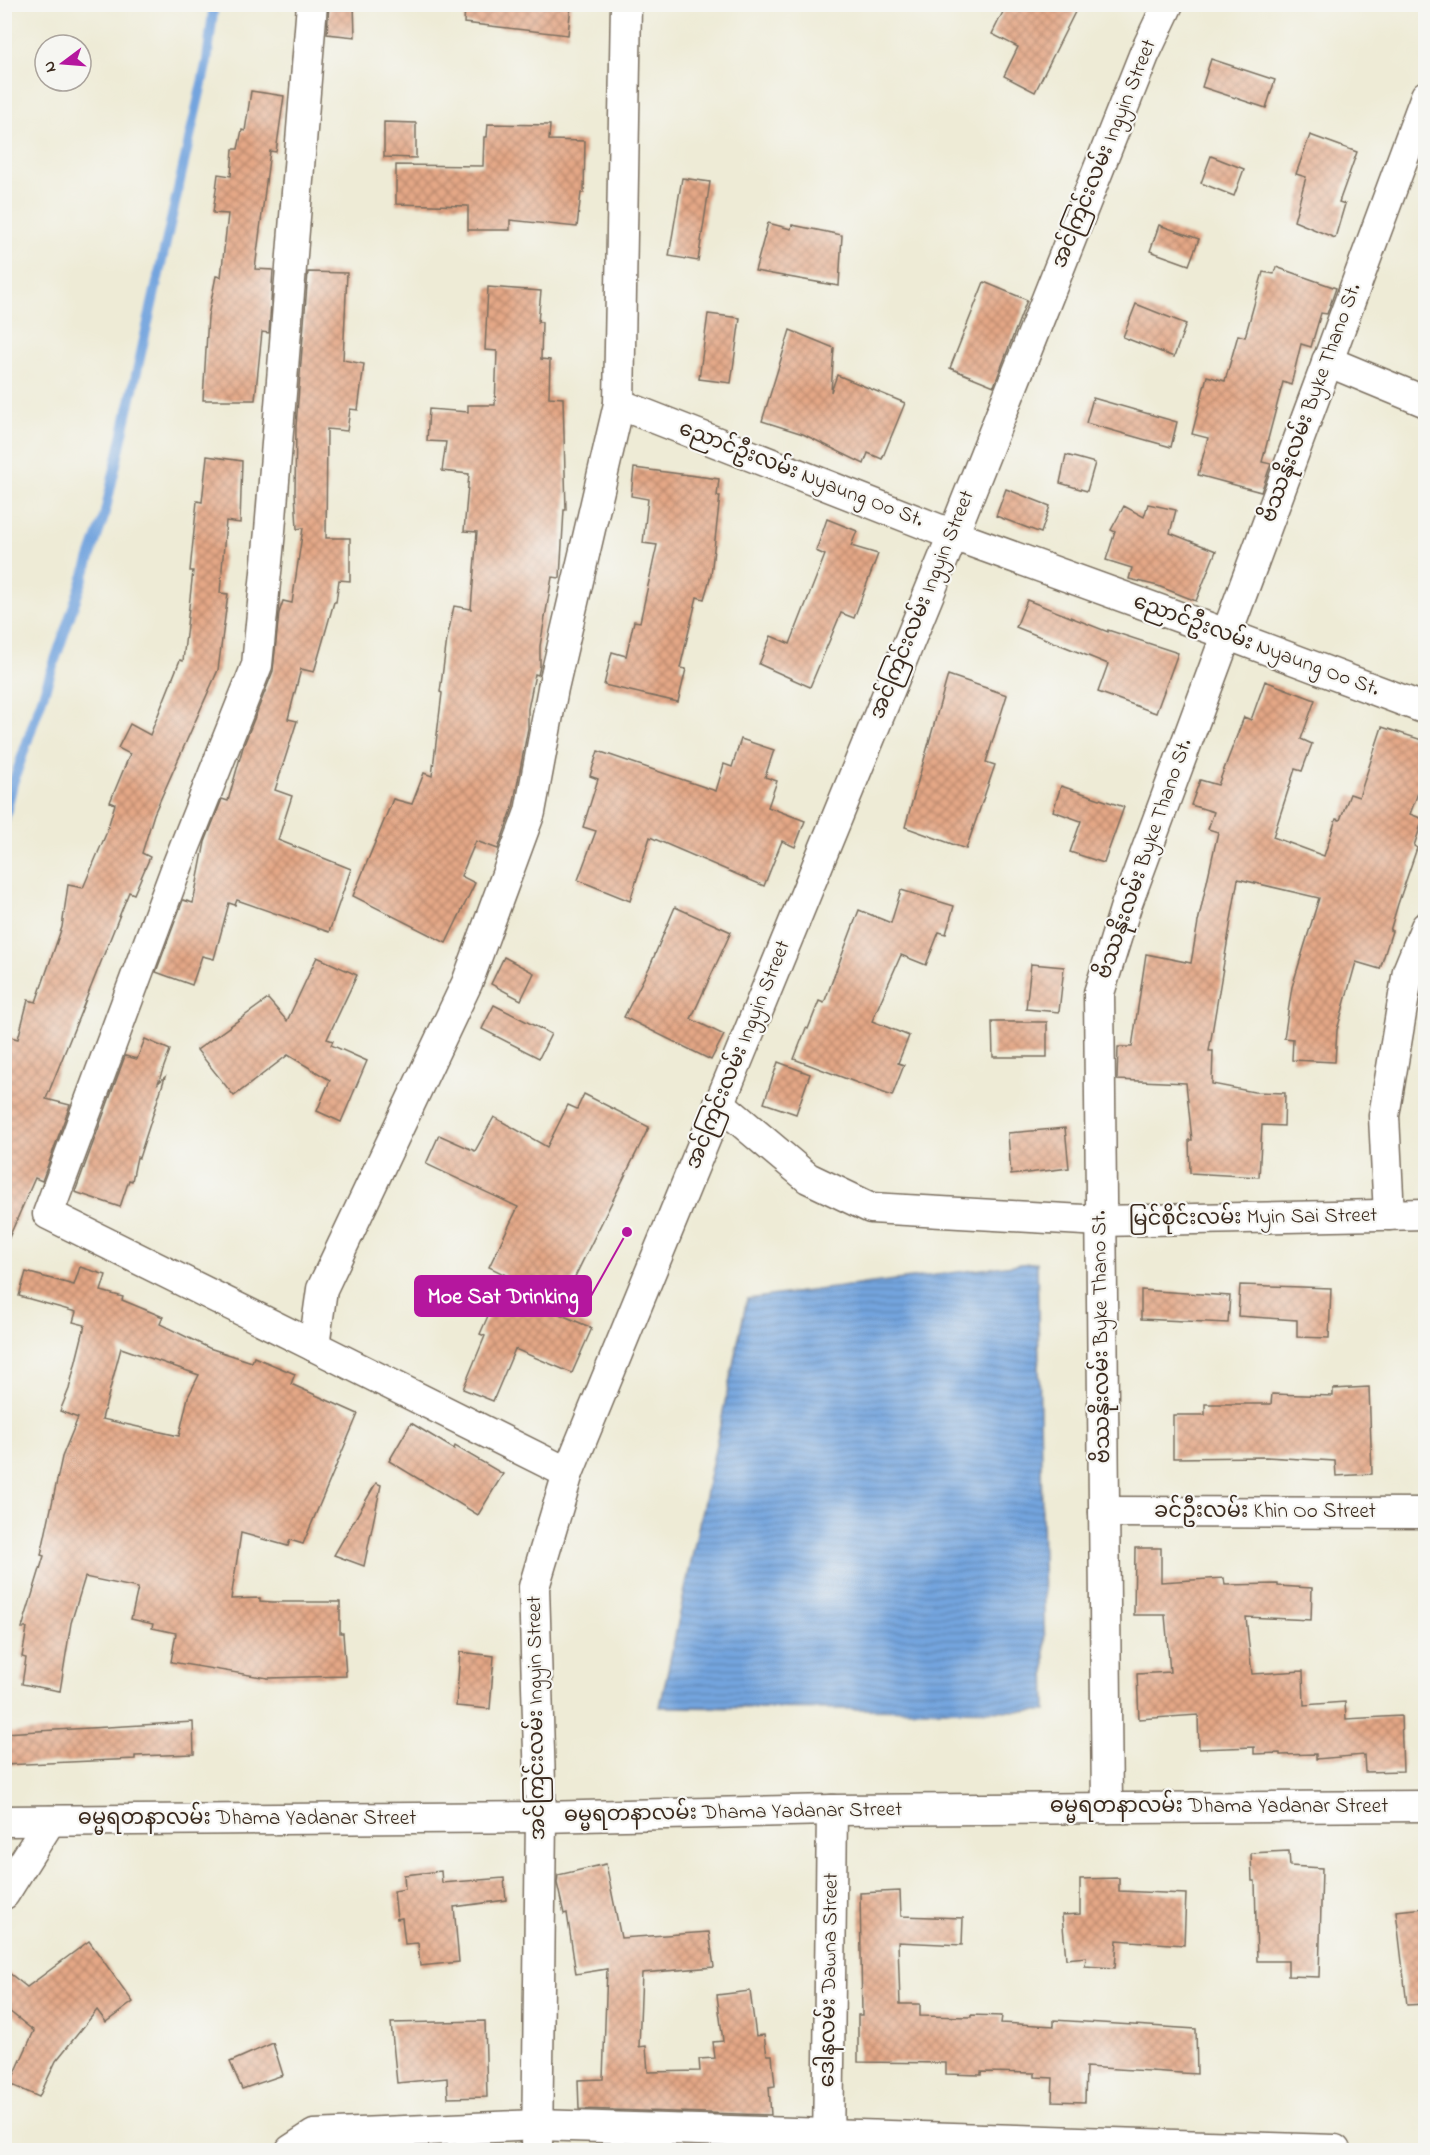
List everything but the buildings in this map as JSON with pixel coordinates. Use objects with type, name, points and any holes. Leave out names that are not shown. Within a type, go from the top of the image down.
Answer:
[{"type":"street","points":[[312,4],[270,531],[257,665],[178,864],[48,1214],[568,1473]]},
{"type":"street","points":[[314,1347],[322,1289],[467,983],[530,812],[553,688],[619,404],[626,4]]},
{"type":"street","name":"အင်ကြင်းလမ်း Ingyin Street","points":[[537,2138],[541,1816],[534,1587],[568,1473],[952,535],[1144,55],[1168,4]]},
{"type":"street","name":"ဗိဿနိုးလမ်း Byke Thano St.","points":[[1107,1808],[1099,993],[1126,906],[1425,96]]},
{"type":"street","points":[[1327,361],[1425,402]]},
{"type":"street","name":"ညောင်ဦးလမ်း Nyaung Oo St.","points":[[619,404],[952,535],[1425,709]]},
{"type":"street","points":[[1389,1215],[1384,1116],[1408,971],[1425,927]]},
{"type":"street","name":"မြင်စိုင်းလမ်း Myin Sai Street","points":[[719,1103],[808,1178],[871,1208],[1101,1221],[1425,1214]]},
{"type":"street","name":"ခင်ဦးလမ်း Khin Oo Street","points":[[1104,1512],[1425,1513]]},
{"type":"street","name":"ဓမ္မရတနာလမ်း Dhama Yadanar Street","points":[[4,1821],[541,1816],[832,1810],[1425,1806]]},
{"type":"street","name":"ဒေါနလမ်း Dawna Street","points":[[828,2143],[832,1810]]},
{"type":"street","points":[[4,1894],[50,1821]]},
{"type":"street","points":[[291,2151],[314,2136],[1335,2151]]},
{"type":"water","points":[[1037,1262],[1046,1711],[660,1707],[747,1299]]},
{"type":"waterway","points":[[4,822],[13,783],[104,517],[207,61],[214,4]]},
{"type":"place","name":"Moe Sat Drinking","points":[[627,1232]]}]
